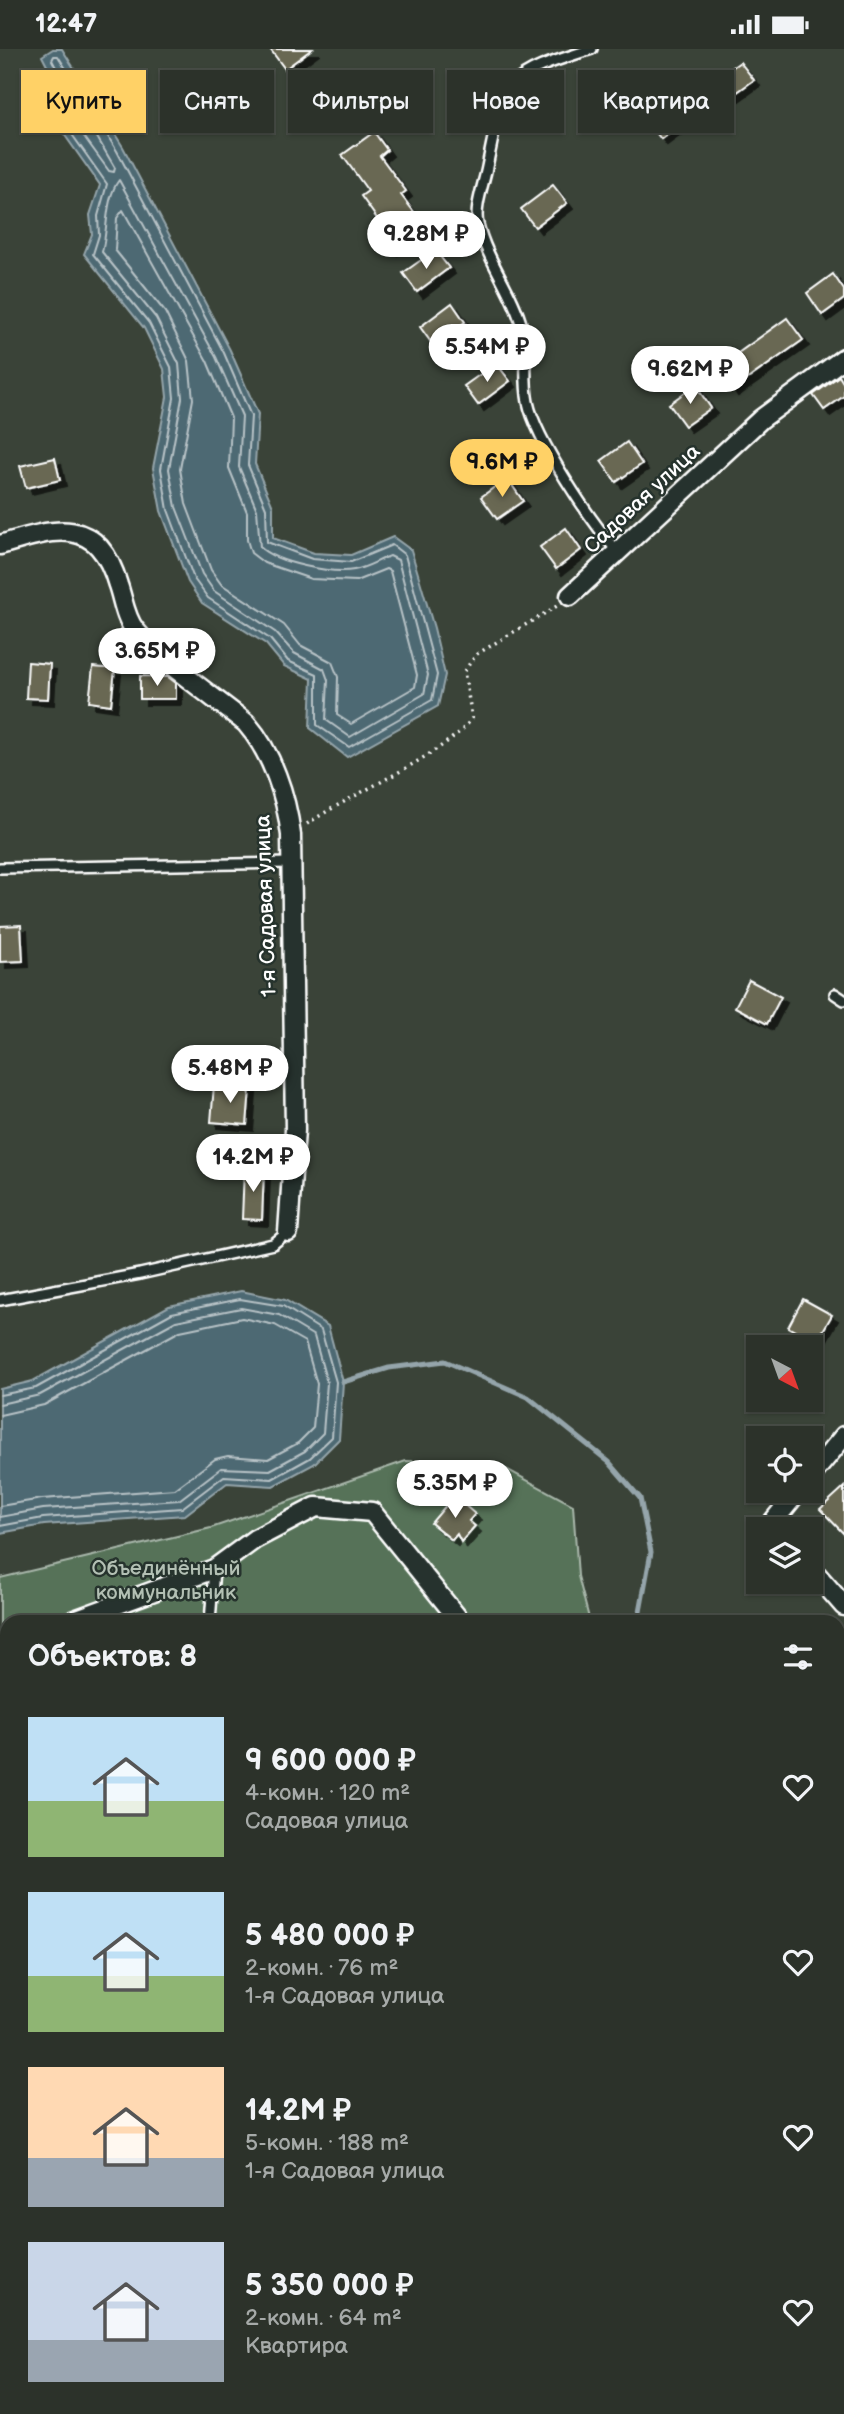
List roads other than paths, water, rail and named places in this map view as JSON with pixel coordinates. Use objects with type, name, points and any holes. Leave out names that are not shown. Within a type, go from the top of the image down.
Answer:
[{"type":"street","name":"Садовая улица","points":[[570,596],[761,419],[844,358]]},
{"type":"street","name":"1-я Садовая улица","points":[[0,545],[49,530],[76,530],[95,542],[112,563],[132,628],[246,723],[260,738],[288,814],[291,835],[295,1130],[288,1232]]},
{"type":"street","points":[[823,1461],[844,1436]]},
{"type":"street","points":[[777,1517],[788,1503]]},
{"type":"street","points":[[88,1615],[214,1569],[255,1539],[316,1507],[372,1512],[455,1615]]},
{"type":"street","points":[[823,1582],[844,1606]]},
{"type":"lane","points":[[592,49],[539,65],[513,81],[500,102],[477,221],[522,325],[528,358],[527,398],[532,418],[595,527],[618,551]]},
{"type":"lane","points":[[0,868],[291,863]]},
{"type":"lane","points":[[835,994],[844,1000]]},
{"type":"lane","points":[[0,1300],[141,1274],[273,1244],[288,1232]]},
{"type":"lane","points":[[211,1615],[214,1569]]},
{"type":"water","points":[[53,49],[62,49],[75,70],[49,70],[42,56]]},
{"type":"water","points":[[63,133],[114,133],[230,350],[258,414],[255,464],[273,507],[273,538],[314,553],[351,555],[393,537],[411,550],[445,675],[438,706],[347,757],[310,728],[312,679],[284,666],[266,644],[202,603],[188,582],[161,511],[153,468],[167,397],[164,369],[144,328],[84,254],[92,234],[90,215],[100,185]]},
{"type":"water","points":[[241,1291],[285,1300],[328,1326],[343,1382],[339,1439],[314,1464],[273,1486],[227,1483],[185,1515],[44,1525],[0,1533],[0,1389],[33,1381],[169,1306]]},
{"type":"waterway","points":[[343,1382],[389,1368],[445,1361],[528,1397],[609,1462],[640,1498],[651,1552],[639,1615]]},
{"type":"park label","name":"Объединённый коммунальник","points":[[166,1580]]}]
